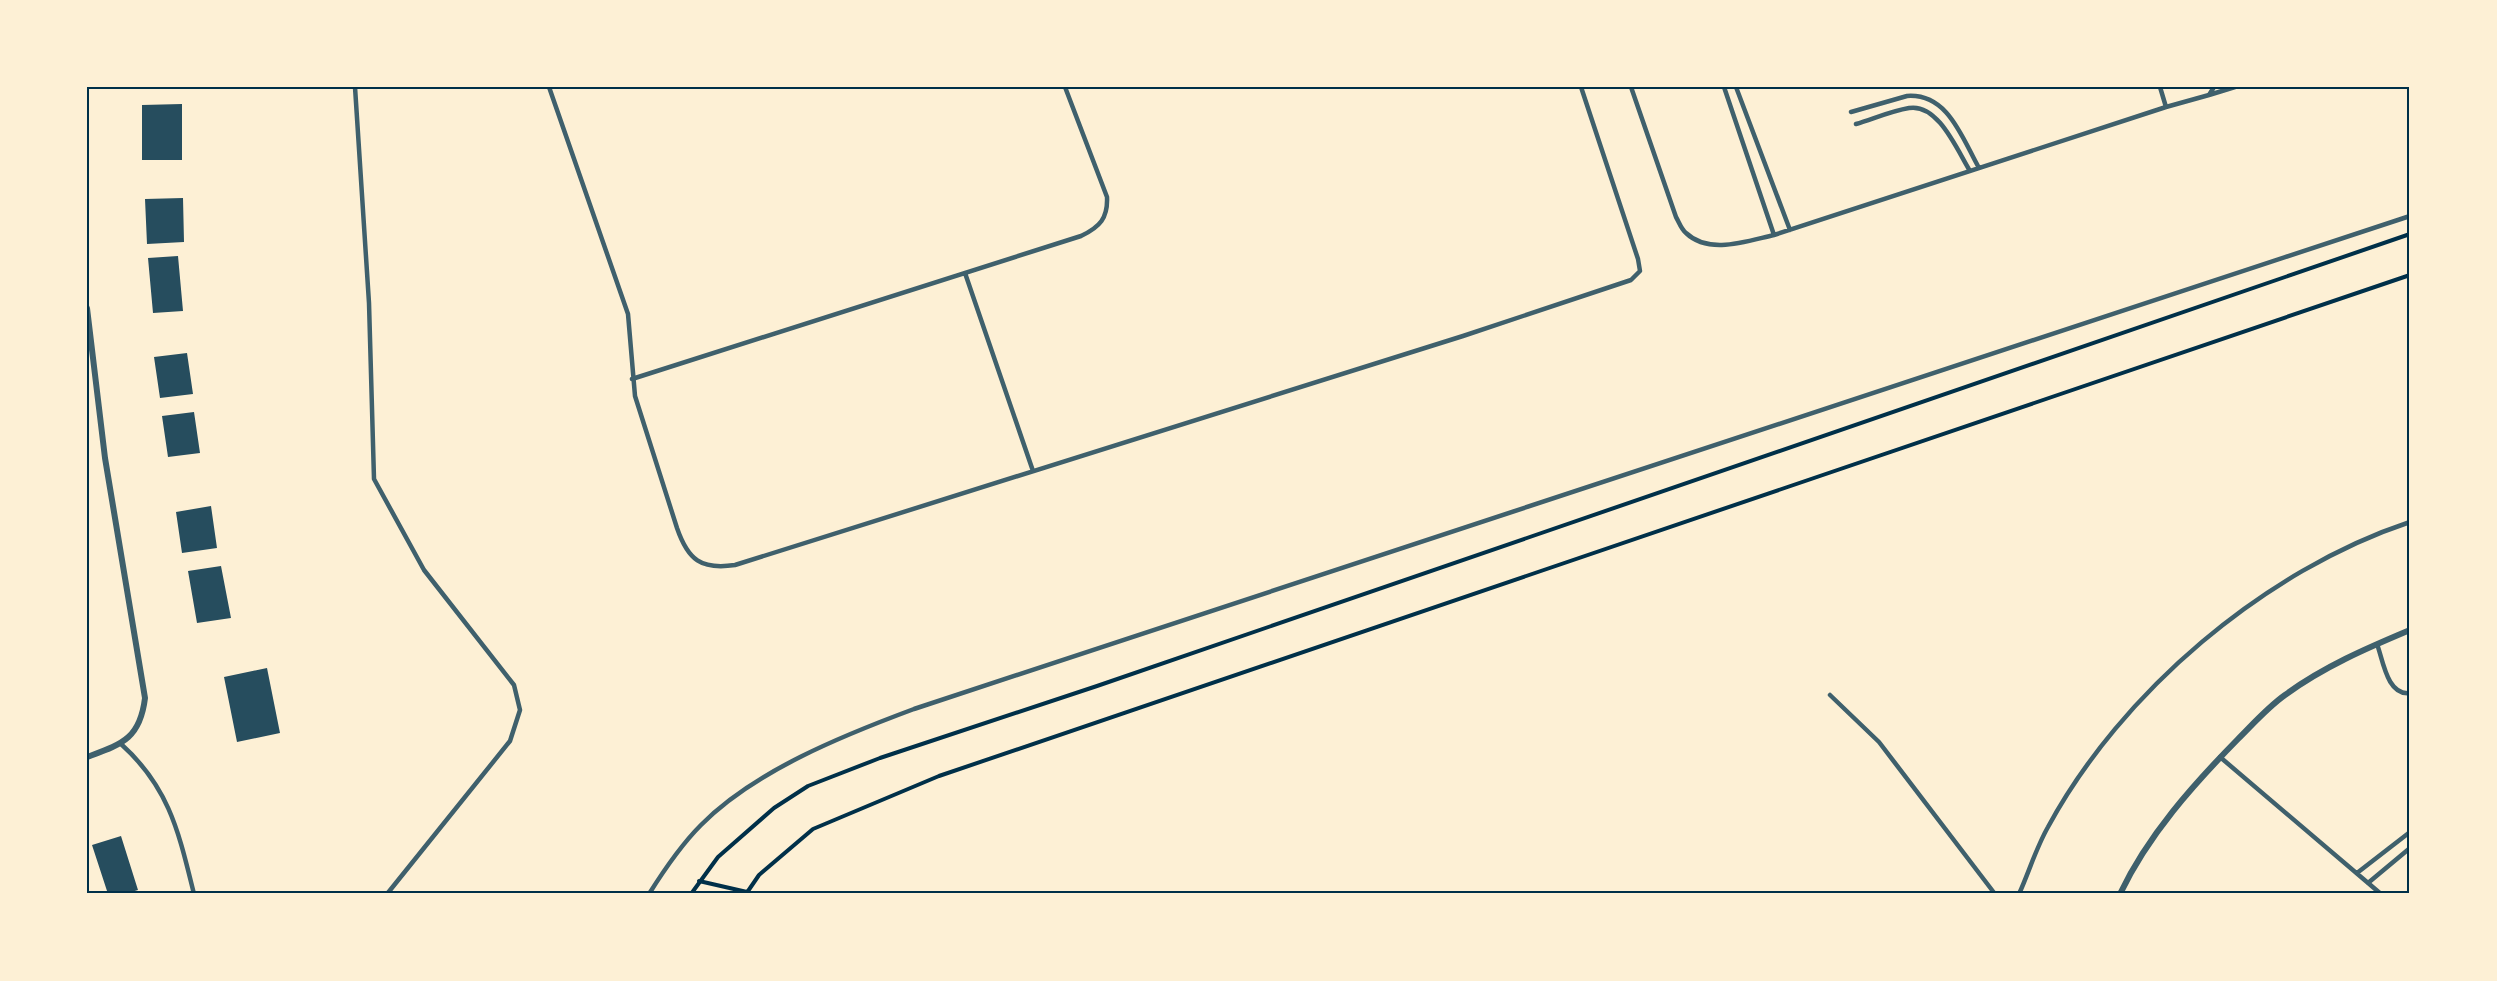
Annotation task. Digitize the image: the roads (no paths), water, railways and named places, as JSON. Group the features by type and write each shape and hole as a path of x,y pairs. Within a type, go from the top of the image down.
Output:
{"street":[{"path":"87,308 105,458 145,698 143,717 136,729 121,744 87,758"},
{"path":"2120,894 2152,839 2220,757 2283,695 2326,670 2410,630"}],"lane":[{"path":"355,87 369,303 374,478 424,570 514,685 520,710 510,741 387,894"},
{"path":"549,87 628,314 632,379 639,412 683,544 690,555 701,564 718,567 735,565 1464,336 1632,280 1640,272 1638,259 1581,87"},
{"path":"632,379 1081,236 1095,229 1105,219 1107,209 1104,186 1065,87"},
{"path":"1631,87 1676,217 1685,233 1699,242 1714,245 1736,244 1774,235 2166,107 2235,87"},
{"path":"1724,87 1774,235"},
{"path":"1736,87 1790,230"},
{"path":"2160,87 2166,107"},
{"path":"2209,95 2214,87"},
{"path":"1851,112 1907,96 1935,101 1949,115 1979,168"},
{"path":"1856,124 1911,108 1928,110 1940,122 1970,171"},
{"path":"649,894 670,861 702,824 732,800 766,776 858,730 914,709 2410,216"},
{"path":"965,273 1033,471"},
{"path":"2019,894 2048,827 2096,753 2148,694 2214,630 2298,572 2370,535 2410,522"},
{"path":"2377,644 2392,685 2397,691 2410,693"},
{"path":"1830,695 1879,742 1995,894"},
{"path":"121,744 146,770 169,807 178,831 194,894"},
{"path":"2220,757 2380,894"},
{"path":"2357,873 2410,832"},
{"path":"2368,883 2410,848"}]}
